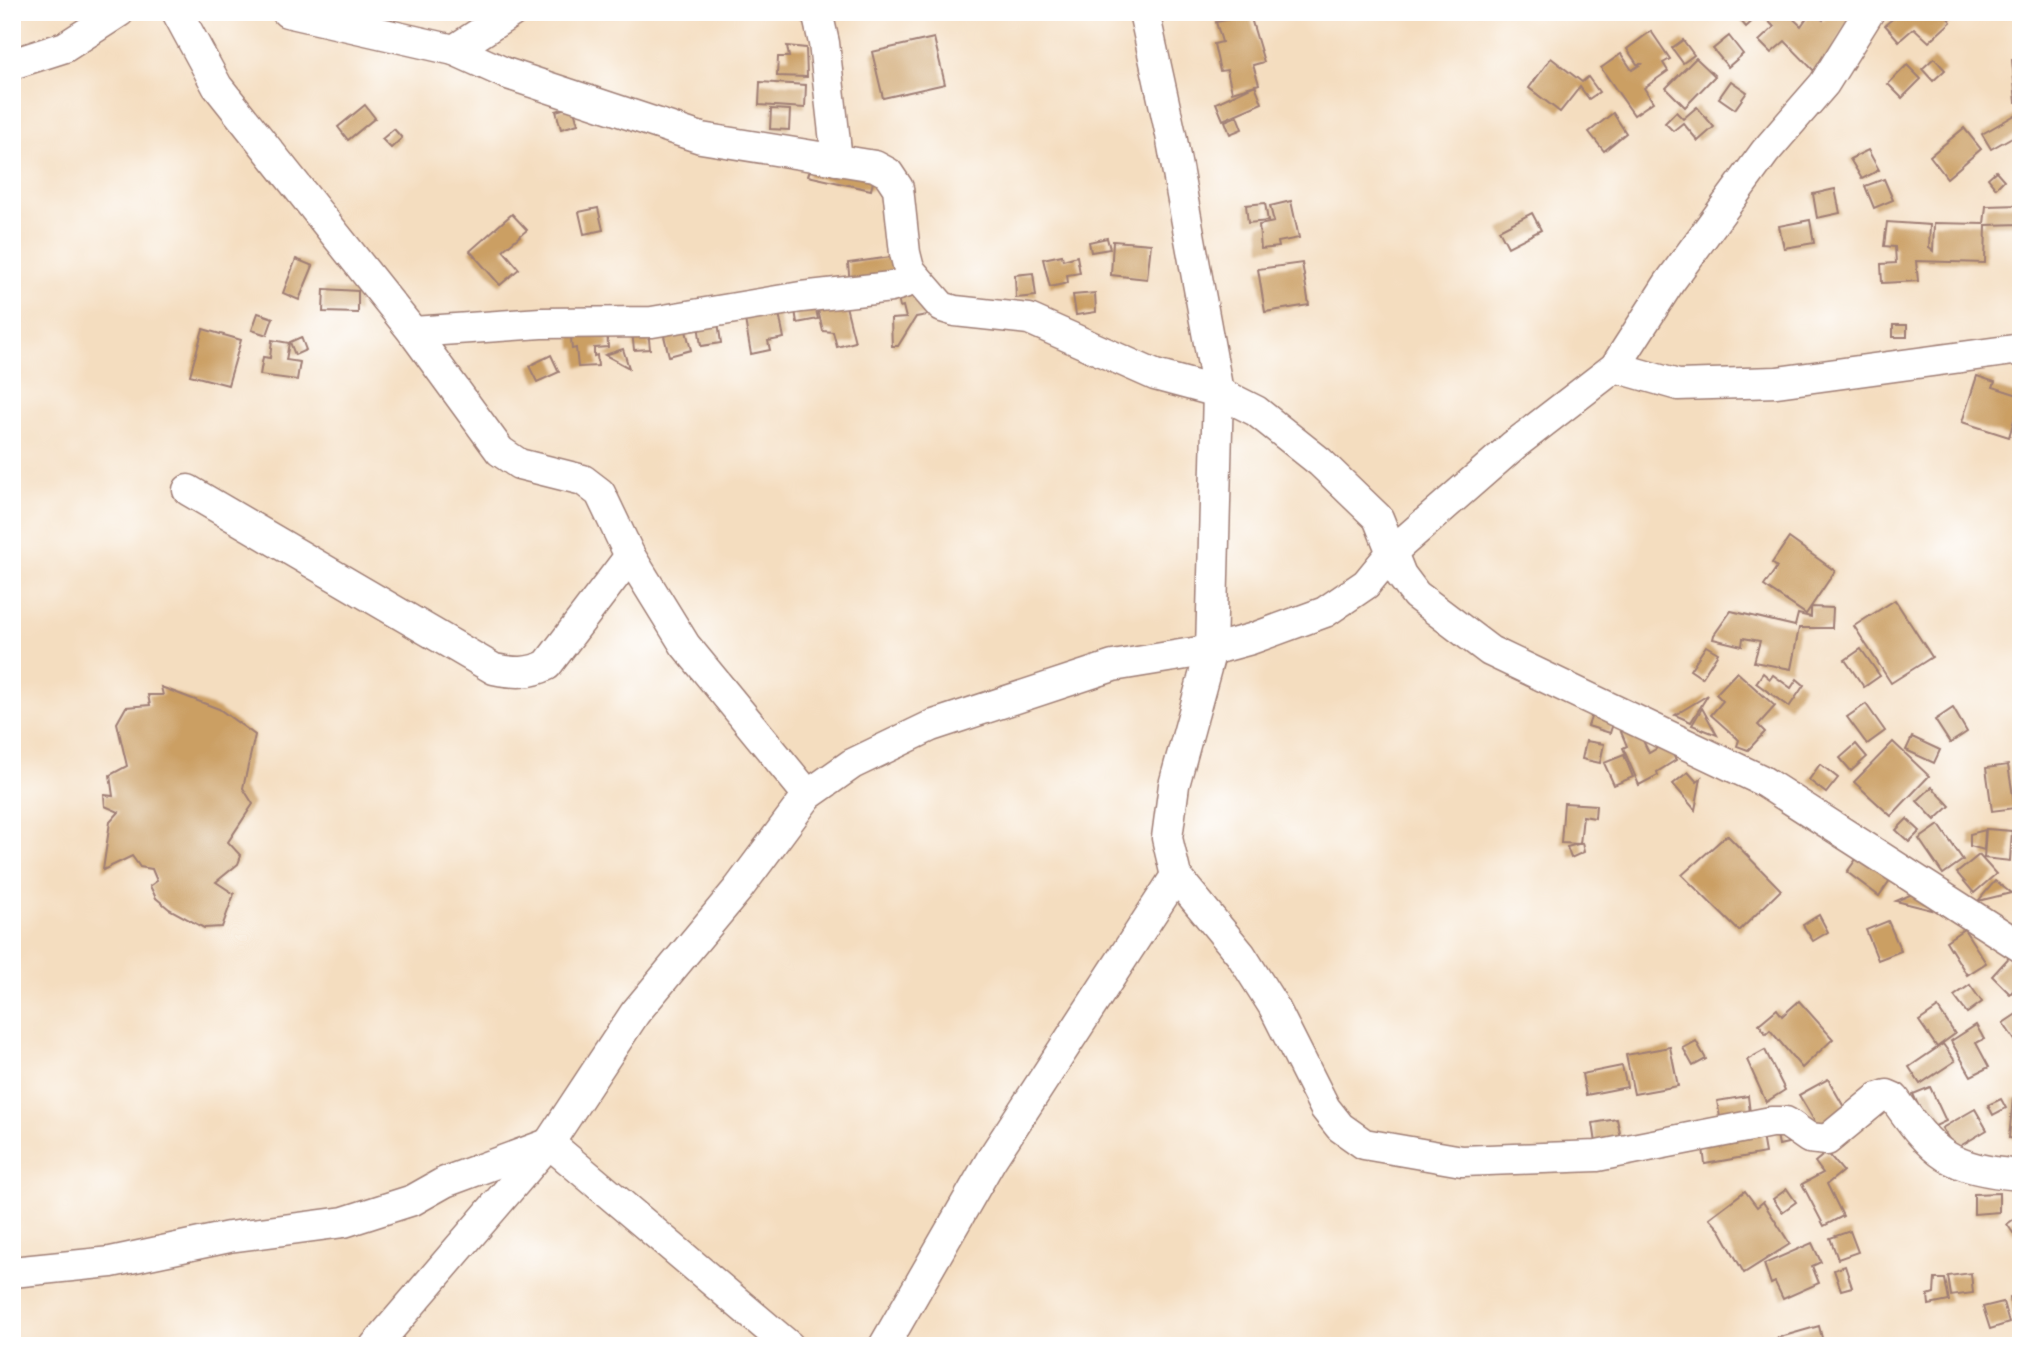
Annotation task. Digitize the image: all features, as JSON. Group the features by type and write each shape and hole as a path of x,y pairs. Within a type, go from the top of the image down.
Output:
{"street":[{"path":"12,64 65,47 119,12"},
{"path":"177,12 217,86 413,332 500,451 519,464 583,480 600,494 630,556 685,645 808,795"},
{"path":"287,12 454,50 505,73 701,138 875,166 888,173 898,188 909,270 942,307 1028,319 1155,375 1217,392 1256,411 1320,463 1378,519 1401,575 1416,595 1490,651 1761,780 2021,947"},
{"path":"454,50 512,12"},
{"path":"817,12 824,43 837,160"},
{"path":"1144,12 1171,135 1217,392 1211,650 1174,785 1167,838 1176,876 1241,955 1274,1007 1325,1108 1340,1127 1364,1144 1462,1161 1597,1156 1771,1122 1786,1122 1809,1138 1827,1140 1878,1098 1887,1095 1894,1098 1938,1153 1968,1168 2021,1175"},
{"path":"375,1346 549,1143 635,1013 738,889 808,795 852,764 932,726 1113,666 1211,650 1251,639 1325,612 1366,584 1393,551 1514,446 1615,367 1669,283 1765,152 1824,84 1869,12"},
{"path":"413,332 541,323 652,322 802,296 891,287 917,279"},
{"path":"1615,367 1678,385 1777,382 2021,349"},
{"path":"188,490 494,670 517,674 536,671 547,665 630,556"},
{"path":"884,1346 991,1160 1176,876"},
{"path":"12,1272 111,1262 229,1237 344,1222 413,1200 444,1182 549,1143"},
{"path":"549,1143 789,1346"}],"building":[{"path":"1739,12 1756,12 1759,15 1746,27 1736,15"},
{"path":"1766,12 1786,12 1801,26 1811,12 1823,20 1828,12 1853,12 1820,77 1785,41 1771,53 1759,41 1774,27 1763,15"},
{"path":"1901,12 1943,12 1951,22 1929,42 1914,28 1899,41 1885,25"},
{"path":"1250,15 1264,62 1253,65 1259,84 1232,92 1227,70 1220,71 1214,44 1222,42 1216,22"},
{"path":"1651,31 1670,59 1663,63 1668,71 1644,88 1653,102 1634,115 1601,68 1621,54 1632,70 1641,64 1637,64 1627,49"},
{"path":"1729,36 1743,54 1728,67 1713,49"},
{"path":"934,38 945,84 883,98 872,52"},
{"path":"1683,40 1694,55 1683,63 1672,48"},
{"path":"787,46 806,48 807,77 777,76 778,57 789,57"},
{"path":"1551,58 1582,82 1588,77 1599,92 1589,99 1580,87 1560,112 1529,88"},
{"path":"1696,58 1715,76 1685,107 1666,88"},
{"path":"1934,58 1945,70 1933,81 1922,69"},
{"path":"2021,59 2021,102 2016,102 2012,60"},
{"path":"1907,65 1921,79 1902,98 1888,84"},
{"path":"1731,81 1747,92 1735,109 1719,98"},
{"path":"760,82 806,85 805,108 759,105"},
{"path":"1255,85 1262,103 1223,120 1216,103"},
{"path":"365,105 375,118 348,140 338,127"},
{"path":"573,106 578,124 561,129 556,111"},
{"path":"1697,107 1714,127 1698,141 1683,123 1673,131 1665,123 1676,112 1683,119"},
{"path":"771,109 790,110 789,130 770,129"},
{"path":"1613,113 1626,133 1604,151 1589,132"},
{"path":"2015,115 2021,124 2021,132 1991,149 1982,134"},
{"path":"1237,116 1242,129 1230,134 1225,121"},
{"path":"1964,128 1981,149 1947,178 1930,156"},
{"path":"394,129 402,138 391,148 382,139"},
{"path":"1868,150 1879,170 1862,179 1850,159"},
{"path":"813,160 875,174 871,190 808,176"},
{"path":"1996,171 2004,180 1996,188 1988,178"},
{"path":"1884,179 1893,200 1874,208 1865,186"},
{"path":"1835,189 1840,213 1817,218 1813,194"},
{"path":"1291,201 1299,238 1278,242 1279,247 1261,249 1259,225 1274,222 1270,206"},
{"path":"1265,203 1268,221 1248,223 1246,205"},
{"path":"2021,205 2021,224 1986,225 1985,263 1916,261 1918,281 1882,283 1881,264 1896,263 1895,247 1884,246 1887,222 1930,225 1929,248 1933,251 1934,223 1984,224 1986,206"},
{"path":"598,208 603,230 584,234 579,212"},
{"path":"1532,213 1541,230 1508,247 1499,230"},
{"path":"512,214 527,230 503,250 519,269 500,285 470,251"},
{"path":"1810,220 1814,243 1784,248 1779,226"},
{"path":"1107,238 1110,249 1091,252 1089,242"},
{"path":"1113,241 1151,244 1147,279 1111,275"},
{"path":"1062,255 1063,260 1077,256 1080,273 1067,275 1068,283 1050,287 1043,259"},
{"path":"899,256 902,277 850,284 848,263"},
{"path":"296,259 313,266 299,300 283,293"},
{"path":"1302,263 1309,305 1265,312 1258,269"},
{"path":"1033,273 1036,296 1016,298 1015,275"},
{"path":"916,285 933,314 916,317 898,346 892,346 891,319 906,318 896,289"},
{"path":"324,289 358,291 358,313 323,312"},
{"path":"1095,293 1096,312 1076,315 1073,295"},
{"path":"843,294 855,342 837,347 833,332 823,331 816,302"},
{"path":"814,300 818,319 797,323 794,303"},
{"path":"258,313 273,318 267,335 252,330"},
{"path":"779,313 784,338 768,341 770,350 751,354 744,314"},
{"path":"718,322 721,343 701,346 698,324"},
{"path":"1893,325 1907,325 1907,337 1893,337"},
{"path":"607,326 608,347 594,348 598,366 578,367 576,348 572,349 570,328"},
{"path":"685,327 691,350 669,356 663,332"},
{"path":"203,329 241,340 228,385 190,375"},
{"path":"632,330 648,330 650,349 634,350"},
{"path":"301,337 306,350 295,355 290,342"},
{"path":"272,340 289,343 286,360 300,362 297,380 260,375 263,357 270,358"},
{"path":"623,349 629,368 605,355"},
{"path":"551,355 559,372 537,382 529,366"},
{"path":"1977,376 1995,382 1993,387 2021,396 2009,437 1962,422"},
{"path":"1789,538 1835,571 1806,614 1764,586 1777,567 1772,563"},
{"path":"1895,600 1932,657 1891,683 1854,626"},
{"path":"1811,607 1833,608 1832,628 1799,628 1791,669 1754,662 1760,641 1743,638 1742,646 1713,639 1731,611 1795,626 1798,614 1811,617"},
{"path":"1706,646 1718,653 1702,678 1690,670"},
{"path":"1861,649 1880,676 1864,687 1845,660"},
{"path":"1737,672 1775,706 1758,725 1765,732 1748,750 1737,746 1739,740 1711,715 1723,701 1716,694"},
{"path":"1763,673 1770,679 1773,675 1791,688 1797,679 1804,685 1789,707 1756,683"},
{"path":"161,687 219,709 255,735 243,788 253,804 228,842 241,856 238,864 216,882 234,894 222,927 204,928 169,909 156,898 150,886 157,881 152,869 140,867 132,856 103,870 110,822 119,812 105,806 104,795 113,796 110,775 127,766 117,723 126,707 150,705 148,695 163,695"},
{"path":"1708,695 1691,722 1675,715"},
{"path":"1866,704 1885,731 1867,744 1847,717"},
{"path":"1595,706 1616,714 1610,733 1588,726"},
{"path":"1702,708 1717,735 1692,725"},
{"path":"1953,708 1967,732 1950,743 1935,720"},
{"path":"1635,724 1649,753 1666,743 1676,760 1657,772 1658,775 1639,785 1623,748 1627,746 1621,732"},
{"path":"1912,737 1940,750 1934,763 1906,750"},
{"path":"1586,741 1604,744 1600,763 1582,759"},
{"path":"1893,742 1929,776 1891,816 1854,782"},
{"path":"1856,744 1867,757 1851,771 1840,758"},
{"path":"1624,755 1633,777 1614,785 1604,763"},
{"path":"1820,764 1838,778 1826,793 1809,780"},
{"path":"2008,765 2015,808 1992,811 1986,768"},
{"path":"1688,772 1697,782 1701,778 1695,810 1673,784"},
{"path":"1932,787 1950,806 1935,820 1917,801"},
{"path":"1564,803 1596,805 1595,818 1583,816 1580,844 1561,843"},
{"path":"1907,819 1920,831 1909,842 1896,830"},
{"path":"1939,825 1963,860 1943,874 1919,839"},
{"path":"1986,829 2012,831 2010,861 1984,858"},
{"path":"1985,830 1984,850 1970,846 1970,834"},
{"path":"1727,835 1781,890 1739,931 1682,875"},
{"path":"1582,843 1584,852 1571,858 1567,847"},
{"path":"1859,855 1892,877 1879,896 1847,872"},
{"path":"1979,855 1996,874 1974,893 1957,873"},
{"path":"1995,881 2011,893 1978,901"},
{"path":"1924,889 1932,910 1896,901"},
{"path":"1819,915 1828,932 1813,941 1803,925"},
{"path":"1888,921 1901,951 1878,960 1866,930"},
{"path":"1964,929 1986,963 1967,975 1946,941"},
{"path":"2015,951 2021,956 2021,982 2010,994 1992,976"},
{"path":"1970,985 1982,1002 1967,1013 1954,996"},
{"path":"1799,1001 1833,1039 1802,1068 1770,1030 1766,1034 1759,1024 1777,1009 1782,1016"},
{"path":"1938,1008 1955,1034 1937,1047 1919,1021"},
{"path":"2021,1011 2021,1049 2003,1023"},
{"path":"1976,1025 1984,1039 1976,1043 1989,1067 1971,1076 1951,1041"},
{"path":"1696,1041 1706,1059 1693,1066 1683,1048"},
{"path":"1943,1044 1955,1061 1920,1084 1909,1067"},
{"path":"1670,1047 1678,1086 1634,1094 1626,1055"},
{"path":"1765,1050 1785,1090 1766,1102 1747,1060"},
{"path":"1622,1066 1627,1087 1586,1095 1582,1074"},
{"path":"1828,1079 1849,1116 1821,1132 1799,1095"},
{"path":"1930,1087 1946,1121 1929,1129 1913,1094"},
{"path":"1748,1096 1750,1113 1720,1117 1717,1101"},
{"path":"2013,1098 2021,1099 2021,1139 2009,1138"},
{"path":"2001,1099 2006,1108 1993,1115 1988,1105"},
{"path":"1975,1109 1987,1130 1955,1149 1942,1128"},
{"path":"1617,1119 1621,1138 1596,1143 1593,1123"},
{"path":"1784,1129 1788,1143 1779,1145 1776,1130"},
{"path":"1761,1130 1765,1153 1705,1164 1702,1140"},
{"path":"1827,1152 1843,1171 1827,1184 1843,1216 1824,1226 1802,1184 1823,1173 1815,1162"},
{"path":"1787,1189 1796,1202 1782,1212 1773,1199"},
{"path":"1745,1191 1757,1207 1763,1202 1790,1244 1744,1273 1720,1230 1709,1218"},
{"path":"1999,1193 1999,1212 1974,1214 1974,1194"},
{"path":"2017,1217 2021,1228 2013,1233 2007,1224"},
{"path":"1850,1231 1858,1252 1838,1259 1830,1238"},
{"path":"1812,1243 1821,1262 1812,1266 1819,1283 1783,1299 1775,1282 1771,1284 1764,1264"},
{"path":"1845,1266 1852,1287 1841,1290 1834,1270"},
{"path":"1971,1273 1973,1293 1951,1296 1948,1276"},
{"path":"1935,1279 1945,1279 1949,1301 1929,1305 1928,1295 1934,1293"},
{"path":"2021,1296 2021,1313 2013,1314 2010,1298"},
{"path":"2003,1302 2009,1323 1990,1329 1983,1307"},
{"path":"1819,1326 1824,1346 1779,1346 1777,1338"},
{"path":"1949,1338 1952,1346 1930,1346"}]}
